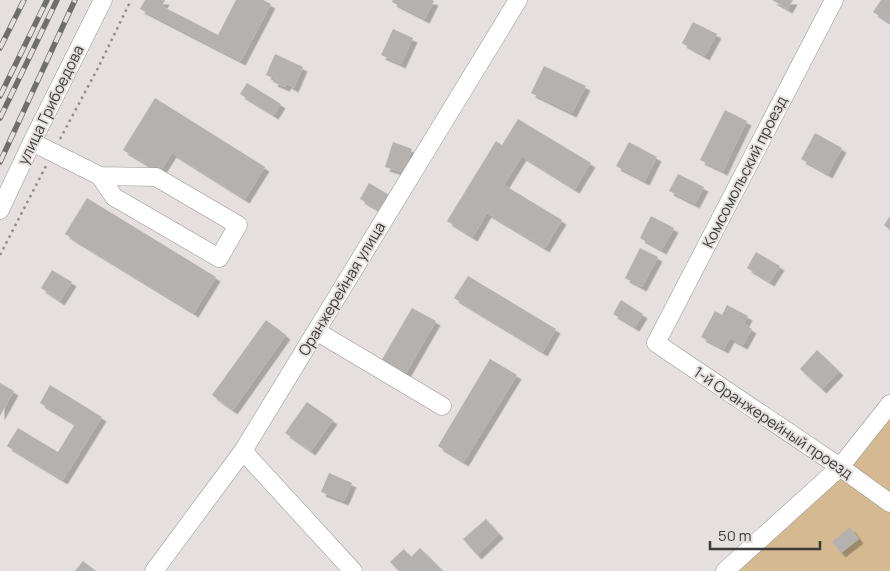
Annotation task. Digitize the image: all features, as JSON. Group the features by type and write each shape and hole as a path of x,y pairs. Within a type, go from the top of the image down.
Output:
{"street":[{"name":"улица Грибоедова","path":"0,210 102,0"},
{"name":"Оранжерейная улица","path":"154,571 243,451 518,0"},
{"name":"Комсомольский проезд","path":"656,343 834,0"},
{"path":"32,142 100,176 156,178 238,225 219,258 114,196 100,176"},
{"path":"316,331 442,406"},
{"name":"1-й Оранжерейный проезд","path":"656,343 890,503"},
{"path":"725,571 840,467 890,404"},
{"path":"243,451 353,571"}],"path":[{"path":"0,255 99,66 130,0"}],"shaded area":[{"path":"890,412 890,571 736,571"}],"building":[{"path":"145,0 165,0 162,6 218,35 236,0 263,0 271,4 241,61 140,9"},
{"path":"393,0 434,1 425,19 392,2"},
{"path":"772,0 793,0 788,9"},
{"path":"881,0 890,0 890,23 873,12"},
{"path":"693,22 717,34 705,56 682,43"},
{"path":"393,29 413,38 401,64 381,55"},
{"path":"275,54 303,67 294,88 287,84 285,87 273,82 275,79 266,75"},
{"path":"544,66 586,86 572,113 531,93"},
{"path":"247,83 281,104 274,115 240,94"},
{"path":"155,98 265,167 245,199 172,153 160,172 123,150"},
{"path":"725,110 747,121 723,171 700,160"},
{"path":"518,119 591,163 575,189 522,156 504,185 562,220 545,248 487,213 473,237 447,221 496,141 502,145"},
{"path":"815,133 842,148 828,174 801,159"},
{"path":"393,142 412,149 404,173 385,167"},
{"path":"629,142 657,157 645,181 616,166"},
{"path":"678,174 704,187 695,204 669,191"},
{"path":"369,183 391,196 382,212 360,199"},
{"path":"87,198 216,277 194,313 65,234"},
{"path":"651,216 674,228 662,250 640,238"},
{"path":"890,216 890,230 884,225"},
{"path":"640,248 658,257 642,287 625,278"},
{"path":"756,252 780,266 770,282 747,268"},
{"path":"52,270 72,282 60,301 41,288"},
{"path":"468,276 556,329 543,352 454,298"},
{"path":"621,300 643,314 635,327 613,314"},
{"path":"727,305 748,316 744,324 752,329 743,345 730,338 724,349 701,337 715,311 722,315"},
{"path":"412,308 436,321 405,375 381,361"},
{"path":"266,320 286,335 233,410 212,395"},
{"path":"817,350 839,371 822,389 800,369"},
{"path":"490,359 517,375 464,462 438,446"},
{"path":"0,383 14,391 0,416"},
{"path":"50,385 102,417 63,480 7,446 18,428 58,452 75,424 40,403"},
{"path":"307,402 333,420 311,451 285,433"},
{"path":"329,473 352,483 344,501 321,492"},
{"path":"486,519 499,534 477,555 463,539"},
{"path":"850,527 859,539 841,553 832,542"},
{"path":"420,548 443,571 399,571 390,562 404,549 411,557"},
{"path":"83,561 96,571 75,571"}],"railway":[{"path":"0,48 24,0"},
{"path":"0,96 47,0"},
{"path":"0,118 57,0"},
{"path":"0,162 75,0"}]}
